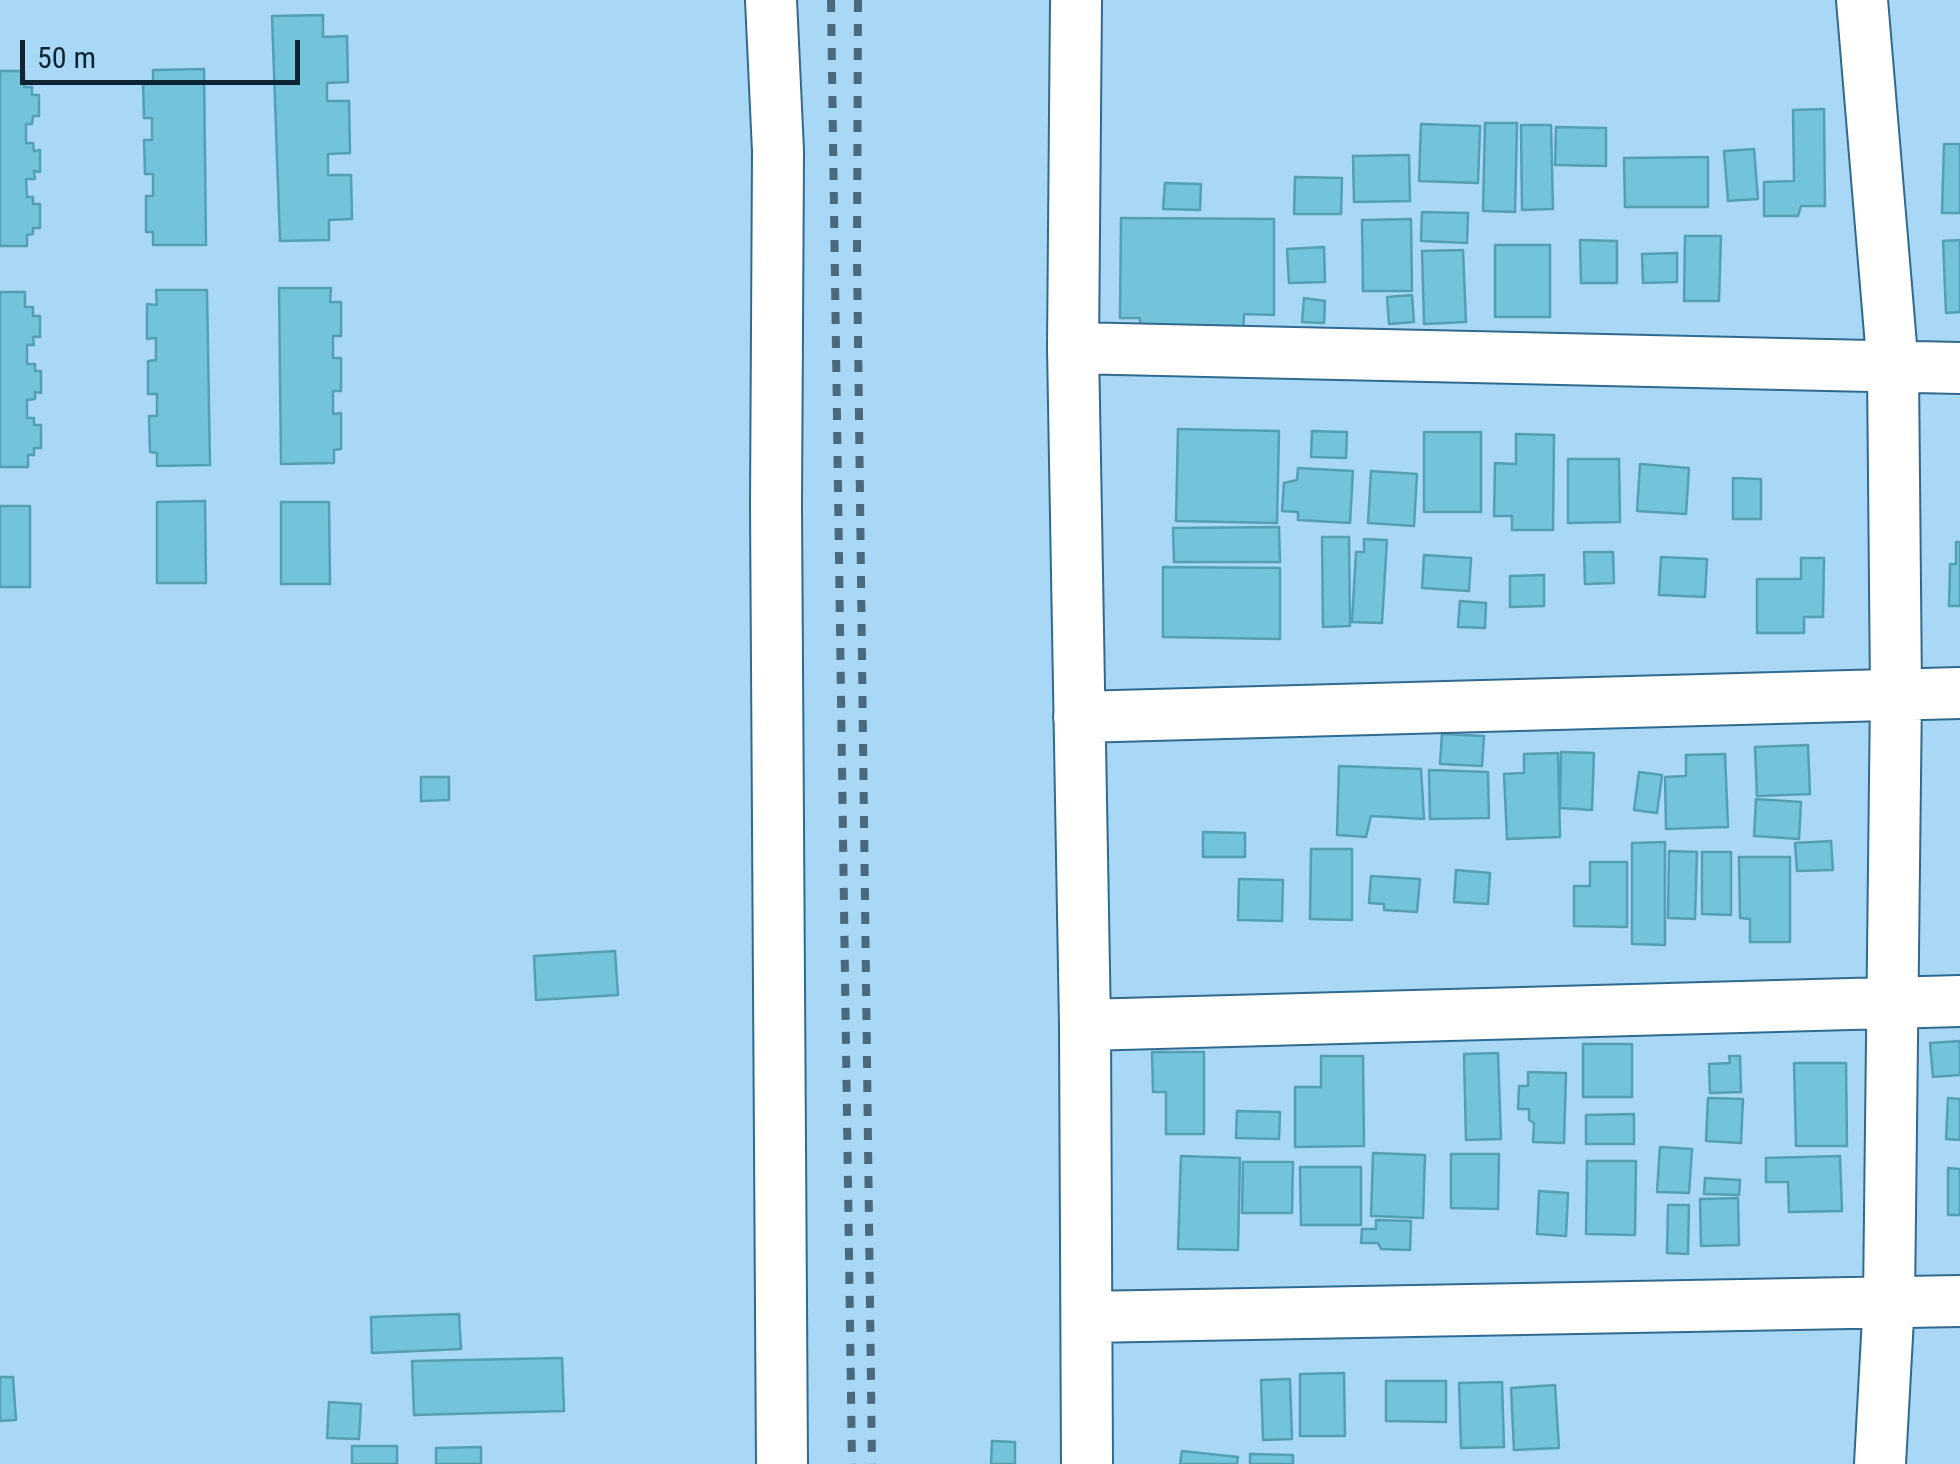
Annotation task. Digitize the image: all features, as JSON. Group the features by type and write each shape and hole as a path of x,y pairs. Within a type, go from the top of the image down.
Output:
{"street":[{"path":"771,0 778,151 776,524 782,1464"},
{"path":"1076,0 1073,348 1088,1464"},
{"path":"1862,0 1893,368 1896,693 1889,1300 1880,1464"},
{"path":"1073,348 1960,368"},
{"path":"1080,717 1960,694"},
{"path":"1085,1025 1960,1001"},
{"path":"1087,1317 1960,1301"}],"building":[{"path":"323,15 323,37 347,36 348,82 327,83 327,101 349,101 350,153 328,154 328,175 351,175 352,219 329,220 329,240 280,241 272,16"},
{"path":"204,69 206,245 153,245 153,232 146,232 146,196 153,196 153,174 145,174 144,140 152,140 152,118 144,118 143,84 153,84 153,70"},
{"path":"0,71 24,71 24,87 32,87 32,95 39,95 39,116 33,116 32,124 26,124 26,143 33,143 34,151 40,150 40,172 34,171 35,179 26,179 27,197 33,197 33,204 40,204 40,228 33,228 33,234 27,235 27,246 0,246"},
{"path":"1824,109 1825,206 1801,206 1798,216 1764,216 1764,182 1794,181 1793,110"},
{"path":"1485,123 1517,123 1515,212 1483,211"},
{"path":"1421,124 1480,126 1478,183 1419,181"},
{"path":"1521,125 1551,125 1553,209 1522,210"},
{"path":"1556,127 1606,128 1606,166 1555,165"},
{"path":"1944,144 1960,144 1960,213 1942,213"},
{"path":"1754,149 1758,199 1728,201 1724,151"},
{"path":"1409,155 1410,201 1354,202 1353,156"},
{"path":"1708,157 1708,207 1625,207 1624,158"},
{"path":"1295,177 1342,178 1341,214 1294,214"},
{"path":"1165,183 1201,184 1200,210 1163,209"},
{"path":"1422,212 1468,213 1467,243 1421,241"},
{"path":"1121,218 1274,219 1274,315 1244,314 1243,336 1140,335 1140,318 1120,318"},
{"path":"1411,219 1412,291 1363,291 1362,220"},
{"path":"1685,236 1721,236 1719,301 1684,301"},
{"path":"1580,240 1617,241 1617,283 1581,283"},
{"path":"1960,240 1960,312 1946,313 1943,241"},
{"path":"1495,245 1550,245 1550,317 1495,317"},
{"path":"1324,247 1325,282 1289,283 1287,249"},
{"path":"1463,250 1466,322 1424,324 1422,251"},
{"path":"1677,253 1677,282 1643,283 1642,254"},
{"path":"279,288 331,288 330,302 341,302 341,336 333,336 333,358 341,358 341,391 333,391 333,414 341,413 341,449 334,450 334,463 281,464"},
{"path":"156,290 207,290 210,465 157,466 157,453 150,452 149,416 157,416 157,394 148,394 148,361 156,360 156,338 147,339 147,304 157,305"},
{"path":"0,292 25,292 25,307 33,307 33,316 40,316 40,337 33,337 34,345 27,345 27,364 35,364 35,371 41,371 41,393 35,392 35,399 27,400 27,418 34,418 34,425 41,425 41,448 34,448 34,455 28,455 28,467 0,467"},
{"path":"1412,295 1414,322 1389,324 1387,297"},
{"path":"1304,298 1325,301 1324,323 1302,322"},
{"path":"1178,429 1279,431 1277,523 1176,521"},
{"path":"1312,431 1347,432 1346,458 1311,457"},
{"path":"1424,432 1481,432 1481,512 1424,512"},
{"path":"1516,434 1554,435 1553,530 1512,530 1512,516 1494,516 1495,463 1516,464"},
{"path":"1568,459 1619,459 1620,522 1568,523"},
{"path":"1640,464 1689,468 1686,514 1637,511"},
{"path":"1298,468 1353,471 1350,523 1298,520 1298,512 1282,511 1284,483 1297,480"},
{"path":"1371,471 1417,474 1414,526 1368,523"},
{"path":"1733,478 1761,479 1761,519 1733,519"},
{"path":"205,501 206,583 157,583 157,502"},
{"path":"281,502 329,502 330,584 281,584"},
{"path":"0,506 30,506 30,587 0,587"},
{"path":"1279,527 1280,562 1174,562 1173,528"},
{"path":"1322,537 1349,537 1350,626 1323,627"},
{"path":"1364,539 1387,540 1382,623 1352,622 1356,552 1364,552"},
{"path":"1956,542 1960,542 1960,606 1949,606 1950,564 1956,564"},
{"path":"1584,552 1613,552 1614,583 1585,584"},
{"path":"1424,555 1471,558 1469,591 1422,588"},
{"path":"1661,557 1707,559 1705,597 1659,595"},
{"path":"1801,558 1824,558 1823,617 1804,617 1804,633 1757,633 1757,579 1801,579"},
{"path":"1163,567 1280,568 1280,639 1163,637"},
{"path":"1544,575 1544,606 1510,607 1510,576"},
{"path":"1460,601 1486,603 1485,628 1458,627"},
{"path":"1442,734 1484,736 1482,766 1440,764"},
{"path":"1808,745 1810,794 1757,796 1755,747"},
{"path":"1561,752 1594,753 1592,810 1560,808"},
{"path":"1558,753 1560,837 1507,839 1504,774 1524,773 1524,754"},
{"path":"1725,754 1728,827 1666,829 1665,777 1686,776 1686,755"},
{"path":"1339,766 1421,769 1424,819 1371,816 1366,837 1337,835"},
{"path":"1429,770 1488,772 1489,818 1430,819"},
{"path":"1639,772 1662,775 1657,813 1634,810"},
{"path":"421,777 449,777 449,800 421,801"},
{"path":"1756,799 1801,802 1799,839 1754,836"},
{"path":"1203,832 1245,833 1245,857 1203,857"},
{"path":"1831,841 1833,870 1797,871 1795,843"},
{"path":"1665,842 1665,945 1632,944 1632,843"},
{"path":"1311,849 1352,849 1352,920 1310,919"},
{"path":"1669,851 1697,852 1695,919 1668,918"},
{"path":"1702,852 1731,852 1731,915 1702,914"},
{"path":"1739,857 1790,857 1790,942 1750,942 1750,919 1740,918"},
{"path":"1590,862 1627,862 1627,927 1574,926 1574,886 1590,886"},
{"path":"1456,870 1490,873 1488,904 1454,902"},
{"path":"1371,876 1420,879 1417,912 1384,910 1384,904 1369,903"},
{"path":"1239,879 1283,880 1282,921 1238,920"},
{"path":"615,951 618,995 536,1000 534,956"},
{"path":"1960,1041 1960,1075 1933,1077 1930,1043"},
{"path":"1583,1044 1632,1044 1632,1097 1583,1097"},
{"path":"1152,1052 1204,1052 1204,1134 1166,1134 1166,1092 1153,1092"},
{"path":"1498,1053 1501,1139 1466,1140 1464,1054"},
{"path":"1321,1056 1363,1056 1364,1146 1295,1147 1295,1087 1321,1087"},
{"path":"1729,1056 1740,1056 1741,1092 1710,1093 1709,1064 1730,1063"},
{"path":"1794,1063 1846,1063 1847,1146 1796,1146"},
{"path":"1528,1072 1566,1073 1564,1143 1533,1142 1534,1123 1529,1120 1529,1109 1518,1109 1519,1086 1528,1086"},
{"path":"1708,1098 1743,1099 1741,1143 1706,1141"},
{"path":"1948,1098 1960,1099 1960,1140 1946,1139"},
{"path":"1237,1111 1280,1112 1279,1139 1236,1138"},
{"path":"1634,1114 1634,1144 1586,1144 1586,1115"},
{"path":"1660,1147 1692,1149 1689,1193 1657,1192"},
{"path":"1373,1153 1425,1155 1423,1218 1371,1216"},
{"path":"1451,1154 1499,1154 1498,1209 1451,1208"},
{"path":"1181,1156 1240,1158 1238,1250 1178,1249"},
{"path":"1840,1156 1842,1211 1789,1212 1788,1182 1766,1182 1766,1158"},
{"path":"1587,1161 1636,1161 1635,1235 1586,1234"},
{"path":"1243,1162 1293,1162 1292,1213 1242,1213"},
{"path":"1300,1167 1361,1167 1361,1225 1301,1225"},
{"path":"1948,1168 1960,1169 1960,1215 1948,1215"},
{"path":"1705,1178 1740,1180 1739,1195 1704,1194"},
{"path":"1539,1191 1568,1193 1566,1236 1537,1234"},
{"path":"1738,1198 1739,1245 1701,1246 1700,1199"},
{"path":"1668,1205 1689,1205 1688,1254 1667,1253"},
{"path":"1376,1220 1411,1221 1410,1250 1381,1249 1378,1243 1361,1243 1362,1229 1376,1229"},
{"path":"459,1314 461,1349 372,1353 371,1317"},
{"path":"562,1358 564,1411 414,1415 412,1361"},
{"path":"1344,1373 1345,1436 1300,1436 1300,1374"},
{"path":"0,1377 13,1377 16,1420 0,1421"},
{"path":"1290,1379 1292,1439 1263,1440 1261,1380"},
{"path":"1386,1381 1446,1381 1446,1422 1386,1421"},
{"path":"1502,1382 1504,1447 1461,1448 1459,1383"},
{"path":"1555,1385 1559,1448 1514,1450 1511,1388"},
{"path":"329,1402 361,1404 359,1439 327,1438"},
{"path":"992,1441 1015,1442 1015,1464 991,1464"},
{"path":"352,1446 397,1446 397,1464 352,1464"},
{"path":"481,1447 481,1464 436,1464 436,1448"},
{"path":"1182,1451 1238,1457 1237,1464 1180,1464"},
{"path":"1250,1454 1293,1455 1293,1464 1250,1464"}],"railway":[{"path":"831,0 852,1464"},
{"path":"858,0 857,256 872,1464"}]}
